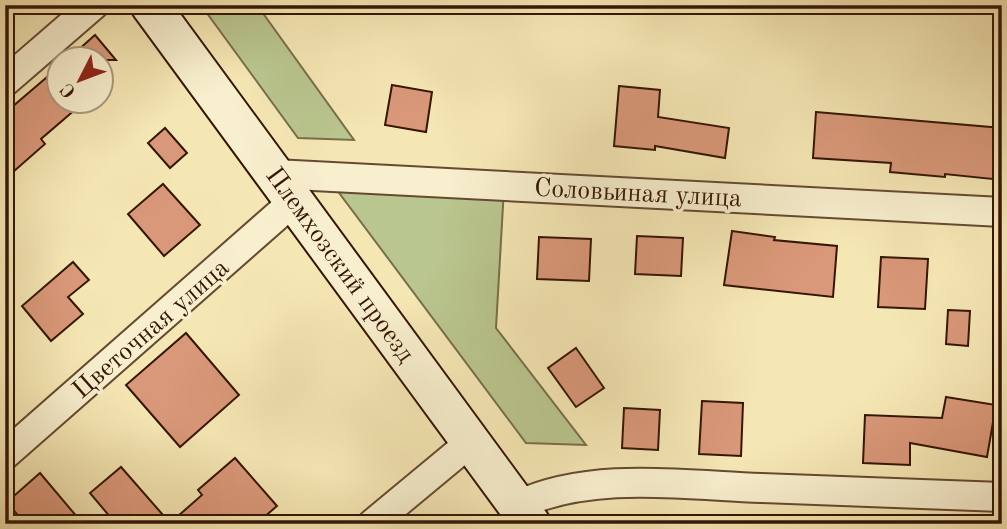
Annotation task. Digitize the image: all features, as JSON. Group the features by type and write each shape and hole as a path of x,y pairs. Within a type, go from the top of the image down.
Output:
{"main road":[{"name":"Племхозский проезд","path":"150,5 525,514"}],"street":[{"path":"5,82 94,5"},
{"name":"Соловьиная улица","path":"285,188 1002,212"},
{"name":"Цветочная улица","path":"5,455 285,188"},
{"path":"372,524 472,441"},
{"path":"525,514 541,495 634,483 1002,497"}],"green space":[{"path":"201,5 257,5 354,140 298,138"},
{"path":"328,178 504,188 496,328 586,445 526,443"}],"building":[{"path":"95,35 104,46 83,46"},
{"path":"46,78 46,116 68,116 41,139 45,144 5,179 5,113"},
{"path":"392,85 432,92 426,132 385,125"},
{"path":"619,86 660,90 658,117 729,128 725,158 655,146 655,150 614,146"},
{"path":"816,112 1002,128 1002,180 890,172 891,163 813,158"},
{"path":"165,128 187,153 170,168 148,143"},
{"path":"163,184 200,225 164,256 128,214"},
{"path":"732,231 775,237 774,240 837,246 833,297 724,285"},
{"path":"637,236 683,238 681,276 635,274"},
{"path":"539,237 591,239 589,281 537,279"},
{"path":"881,257 928,259 925,309 878,307"},
{"path":"73,262 89,280 68,297 83,314 51,341 22,306"},
{"path":"948,310 970,311 968,346 946,344"},
{"path":"186,333 239,395 180,447 126,385"},
{"path":"576,348 604,388 576,407 548,368"},
{"path":"946,397 996,405 987,457 910,443 910,465 863,463 865,415 942,418"},
{"path":"702,401 743,403 741,456 699,454"},
{"path":"624,408 660,410 658,450 622,448"},
{"path":"235,458 277,506 256,524 116,524 90,493 121,467 170,523 202,495 198,490"},
{"path":"40,473 83,524 25,524 7,502"}]}
